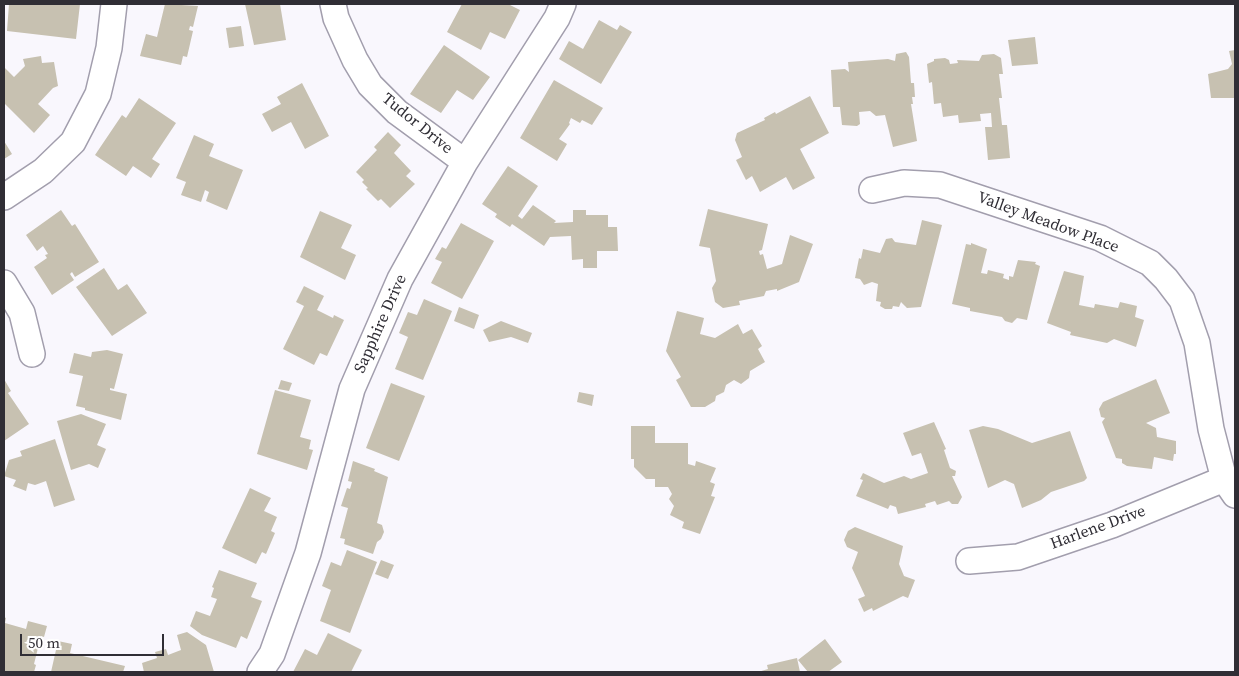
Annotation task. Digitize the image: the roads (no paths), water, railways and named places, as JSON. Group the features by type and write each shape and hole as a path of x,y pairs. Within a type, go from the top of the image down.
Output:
{"street":[{"path":"4,197 43,171 73,142 98,94 109,48 114,4"},
{"name":"Tudor Drive","path":"334,4 336,18 370,85 397,112 465,162"},
{"name":"Sapphire Drive","path":"260,672 272,654 308,553 352,388 400,279 465,162 557,18 563,4"},
{"name":"Valley Meadow Place","path":"872,190 904,183 940,185 1100,238 1150,263 1166,279 1182,300 1196,343 1211,429 1230,487"},
{"path":"4,283 22,313 32,354"},
{"name":"Harlene Drive","path":"969,561 1018,557 1230,487"}]}
